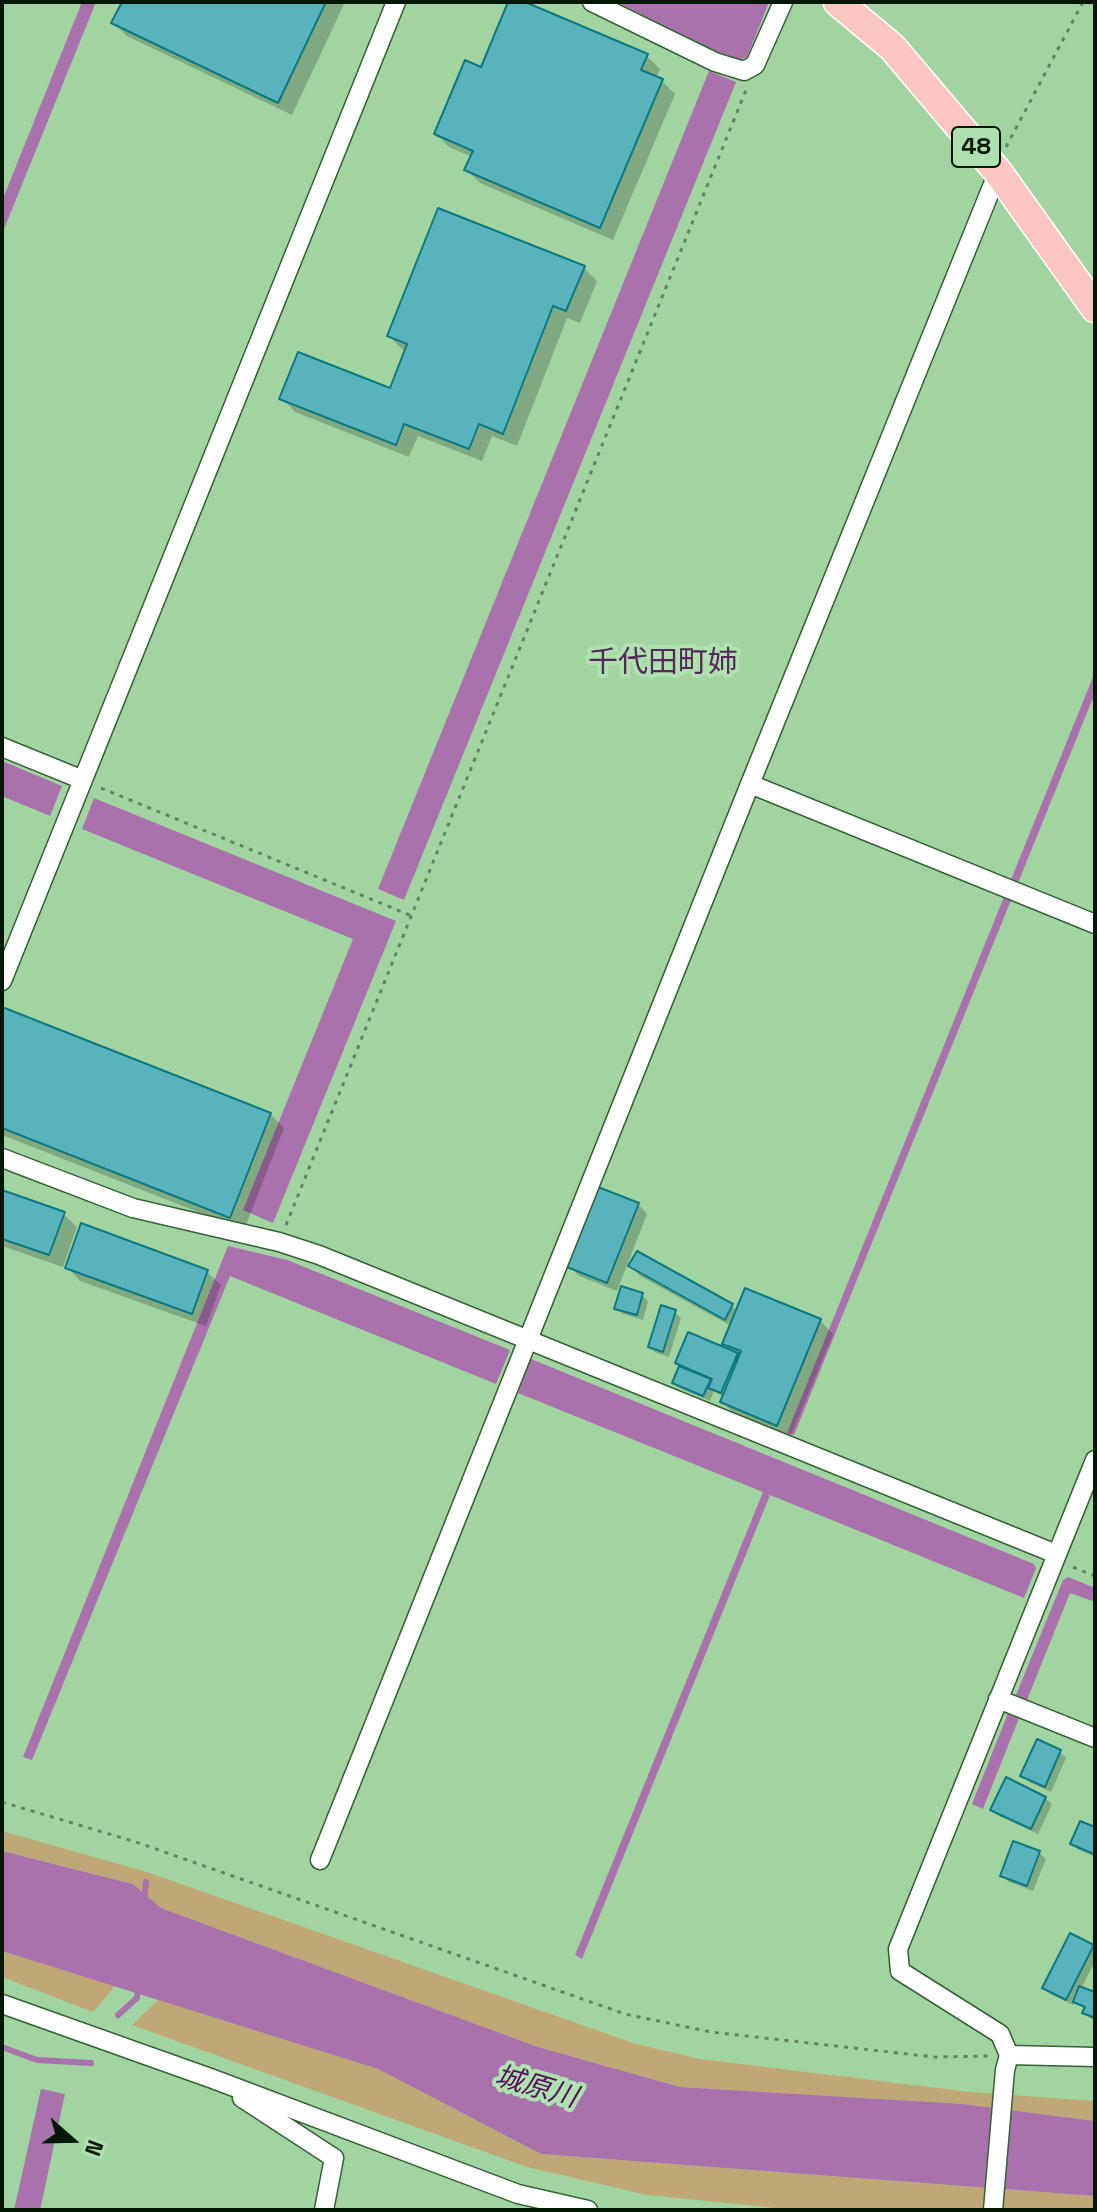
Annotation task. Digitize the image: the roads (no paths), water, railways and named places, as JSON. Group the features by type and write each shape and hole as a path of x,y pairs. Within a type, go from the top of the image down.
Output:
{"main road":[{"name":"48","path":"838,2 892,47 998,172 1095,308"}],"street":[{"path":"2,981 396,2"},
{"path":"592,2 715,62 744,71 755,65 783,2"},
{"path":"320,1860 998,172"},
{"path":"2,747 83,780"},
{"path":"750,784 1095,924"},
{"path":"2,1158 133,1208 279,1242 319,1255 1056,1554"},
{"path":"993,2210 1007,2063 1000,2034 900,1971 898,1949 1095,1460"},
{"path":"998,1699 1095,1738"},
{"path":"2,2004 213,2079 518,2194 588,2210"},
{"path":"1007,2063 1095,2057"},
{"path":"213,2079 334,2158 324,2210"}],"water":[{"path":"82,2 96,2 2,234 2,201"},
{"path":"616,2 769,2 747,57 740,60 720,54"},
{"path":"709,71 736,82 404,900 378,889"},
{"path":"1095,672 1095,693 794,1435 787,1433"},
{"path":"2,761 62,786 50,816 2,796"},
{"path":"94,798 396,921 273,1223 243,1210 353,939 82,829"},
{"path":"228,1246 287,1260 510,1350 496,1384 230,1276 32,1760 23,1757"},
{"path":"531,1359 1034,1564 1036,1568 1024,1598 770,1495 582,1959 575,1955 763,1492 518,1393"},
{"path":"1068,1577 1095,1588 1095,1602 1070,1593 1027,1700 1016,1695 1063,1580"},
{"path":"1008,1713 1019,1718 983,1809 972,1804"},
{"name":"城原川","path":"2,1851 133,1884 161,1908 538,2047 680,2087 963,2104 1095,2121 1095,2196 541,2154 378,2069 2,1951"},
{"path":"41,2089 65,2094 40,2210 14,2210"}],"waterway":[{"path":"144,1900 146,1882"},
{"path":"118,2015 137,1998 138,1987"},
{"path":"2,2047 37,2060 91,2063"}],"district":[{"name":"千代田町姉","path":"663,664"}]}
